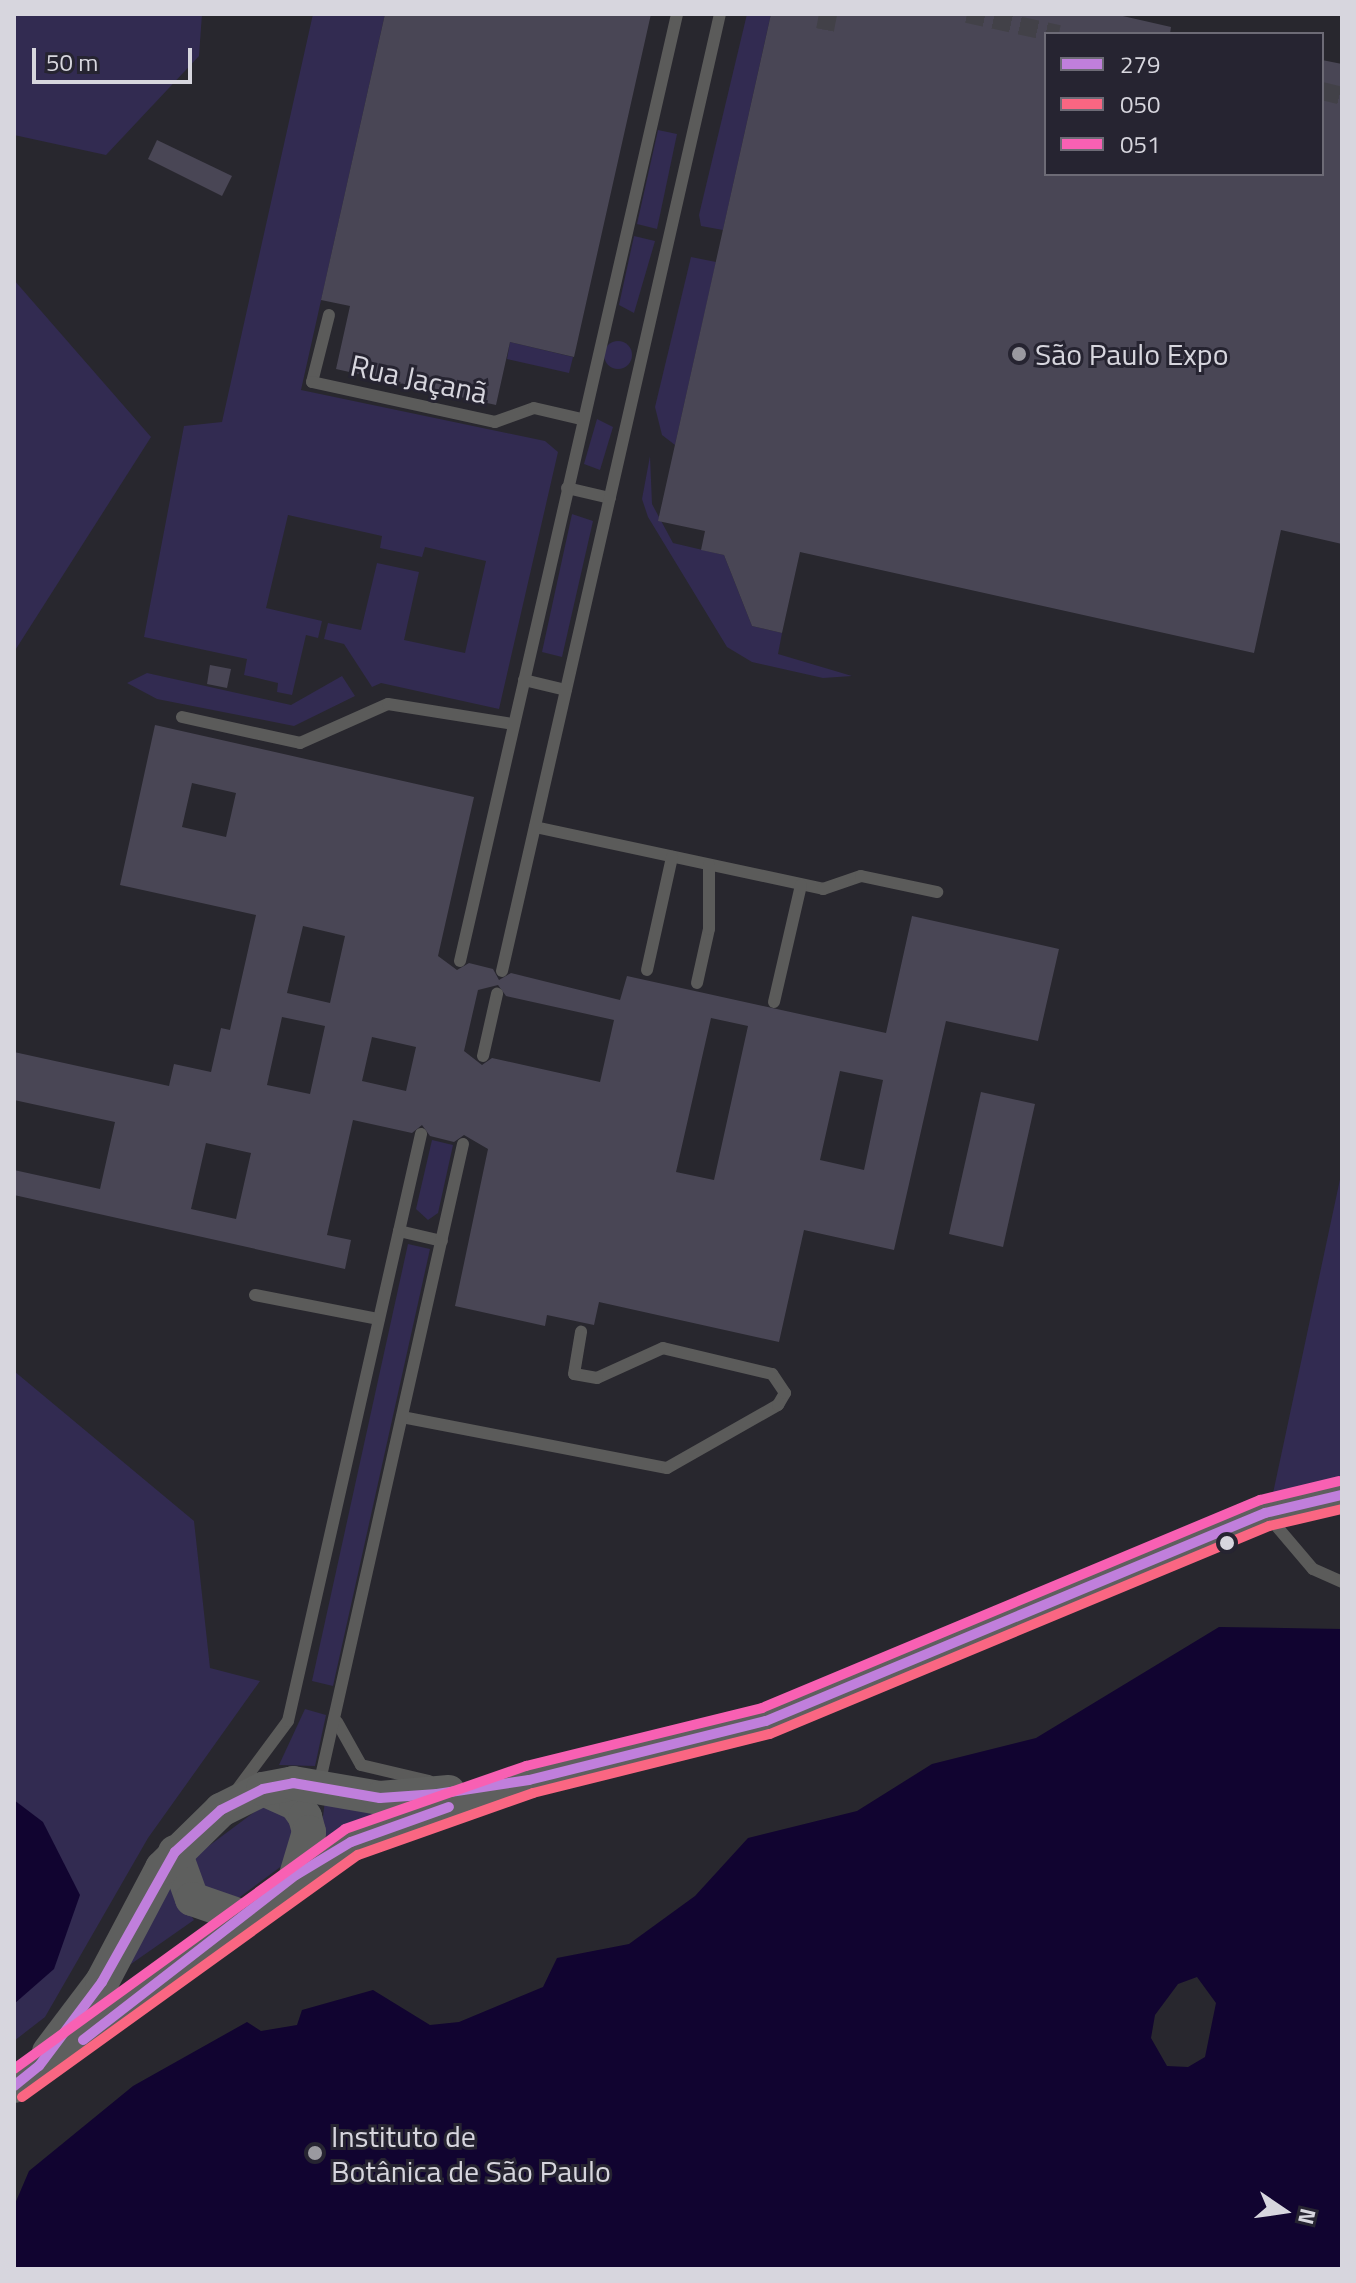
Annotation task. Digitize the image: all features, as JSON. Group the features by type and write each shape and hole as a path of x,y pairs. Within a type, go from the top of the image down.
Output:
{"main road":[{"path":"27,2076 244,1917 296,1875 351,1842 529,1780 766,1721 1265,1513 1342,1495"},
{"path":"27,2076 102,1982 175,1852 221,1810 263,1789 319,1786 406,1798 529,1780"},
{"path":"263,1789 296,1804 309,1832 296,1875"},
{"path":"175,1852 192,1899 244,1917"}],"lane":[{"path":"460,961 581,419 677,14"},
{"path":"502,971 720,14"},
{"name":"Rua Jaçanã","path":"329,315 312,382 495,422 534,408 581,419"},
{"path":"567,488 610,498"},
{"path":"524,680 566,690"},
{"path":"182,717 300,743 388,704 513,724"},
{"path":"535,827 801,885 815,887 861,876 937,892"},
{"path":"647,970 672,857"},
{"path":"697,983 709,929 709,865"},
{"path":"774,1002 801,885"},
{"path":"483,1056 497,994"},
{"path":"221,1810 288,1721 421,1134"},
{"path":"309,1832 463,1144"},
{"path":"399,1231 442,1241"},
{"path":"255,1295 379,1319"},
{"path":"402,1417 667,1468 778,1405 785,1393 772,1374 663,1348 597,1378 574,1374 581,1332"},
{"path":"1265,1513 1313,1569 1342,1582"},
{"path":"336,1717 361,1765 488,1784"}],"shaded area":[{"path":"14,14 202,14 199,56 106,155 14,135"},
{"path":"313,14 385,14 301,390 545,441 558,452 499,709 381,683 372,687 344,644 324,639 328,623 361,630 377,563 419,572 404,640 465,653 486,561 425,547 422,557 380,548 382,536 288,515 266,608 322,621 318,638 306,635 292,695 277,692 278,683 244,675 247,659 144,637 184,426 222,422"},
{"path":"747,14 771,14 723,230 701,226 699,215"},
{"path":"658,130 677,134 657,229 637,224"},
{"path":"634,236 655,241 634,313 619,305"},
{"path":"691,257 716,262 675,445 662,435 655,407"},
{"path":"14,280 151,437 14,652"},
{"path":"618,341 628,345 632,355 628,365 618,369 608,365 604,355 608,345"},
{"path":"510,342 573,357 569,373 507,359"},
{"path":"597,419 613,427 600,470 584,464"},
{"path":"650,456 652,504 673,543 724,555 752,626 782,633 778,654 852,676 823,678 752,662 727,647 648,517 642,499"},
{"path":"572,514 593,521 562,657 542,652"},
{"path":"147,673 291,705 342,676 355,696 294,726 157,699 127,683"},
{"path":"432,1140 453,1145 438,1213 428,1220 416,1209"},
{"path":"1342,1170 1342,1482 1272,1498"},
{"path":"408,1244 430,1249 333,1686 312,1681"},
{"path":"14,1371 194,1521 210,1668 260,1681 148,1838 45,2017 14,2041"},
{"path":"1219,1627 1342,1629 1342,2269 14,2269 14,2206 29,2171 133,2086 247,2022 261,2031 297,2025 302,2010 373,1990 430,2025 459,2022 543,1987 557,1958 629,1944 695,1896 748,1838 857,1811 932,1764 1036,1738","holes":["1197,1977 1216,2003 1205,2057 1188,2067 1167,2066 1151,2038 1155,2015 1178,1984"]},
{"path":"305,1709 326,1715 315,1766 279,1765"},
{"path":"14,1800 43,1822 80,1895 54,1969 14,2004"},
{"path":"325,1801 375,1814 320,1839"},
{"path":"261,1807 292,1817 291,1859 240,1897 207,1898 194,1857"},
{"path":"168,1883 194,1920 131,1964 130,1963"}],"building":[{"path":"385,14 651,14 574,357 510,342 496,405 336,369 350,306 321,300"},
{"name":"São Paulo Expo","path":"771,14 1114,14 1171,27 1170,32 1044,32 1044,176 1324,176 1324,60 1342,64 1342,544 1281,530 1254,653 800,552 782,633 752,626 724,555 701,550 705,531 658,521"},
{"path":"157,140 232,176 222,196 148,159"},
{"path":"210,665 231,669 227,688 207,684"},
{"path":"155,725 474,797 438,956 457,970 469,963 493,969 499,980 511,973 620,1000 627,976 886,1033 912,916 1059,949 1038,1041 946,1021 894,1250 804,1230 779,1342 599,1302 594,1325 547,1315 545,1326 455,1306 488,1149 464,1135 454,1142 430,1136 422,1125 412,1133 353,1120 327,1235 351,1240 345,1269 14,1195 14,1170 100,1189 115,1122 14,1100 14,1052 169,1086 174,1064 211,1072 221,1028 230,1030 256,915 120,885","holes":["192,783 236,793 226,837 182,827","303,926 345,936 330,1003 287,993","498,985 506,996 614,1020 600,1082 492,1058 482,1065 464,1051 478,990","282,1017 325,1026 310,1094 267,1085","711,1018 748,1026 714,1180 676,1172","372,1037 416,1047 406,1091 362,1081","840,1071 883,1080 864,1170 820,1160","206,1143 251,1153 236,1219 191,1209"]},
{"path":"981,1092 1035,1104 1003,1247 949,1234"}],"tunnel":[{"path":"825,30 828,14"},
{"path":"967,14 1050,32"},
{"path":"1324,92 1342,96"}],"transit line":[{"name":"051","path":"14,2069 345,1829 526,1766 762,1708 1260,1500 1339,1481"},
{"name":"279","path":"14,2086 39,2066 102,1982 175,1852 221,1810 263,1789 293,1783 380,1798 437,1794 529,1780 766,1721 1265,1513 1342,1495"},
{"name":"050","path":"22,2097 358,1855 533,1793 770,1734 1269,1526 1342,1509"},
{"name":"279","path":"83,2040 296,1875 351,1842 449,1807"}],"place":[{"name":"São Paulo Expo","path":"1019,354"},
{"name":"Instituto de Botânica de São Paulo","path":"315,2153"}]}
